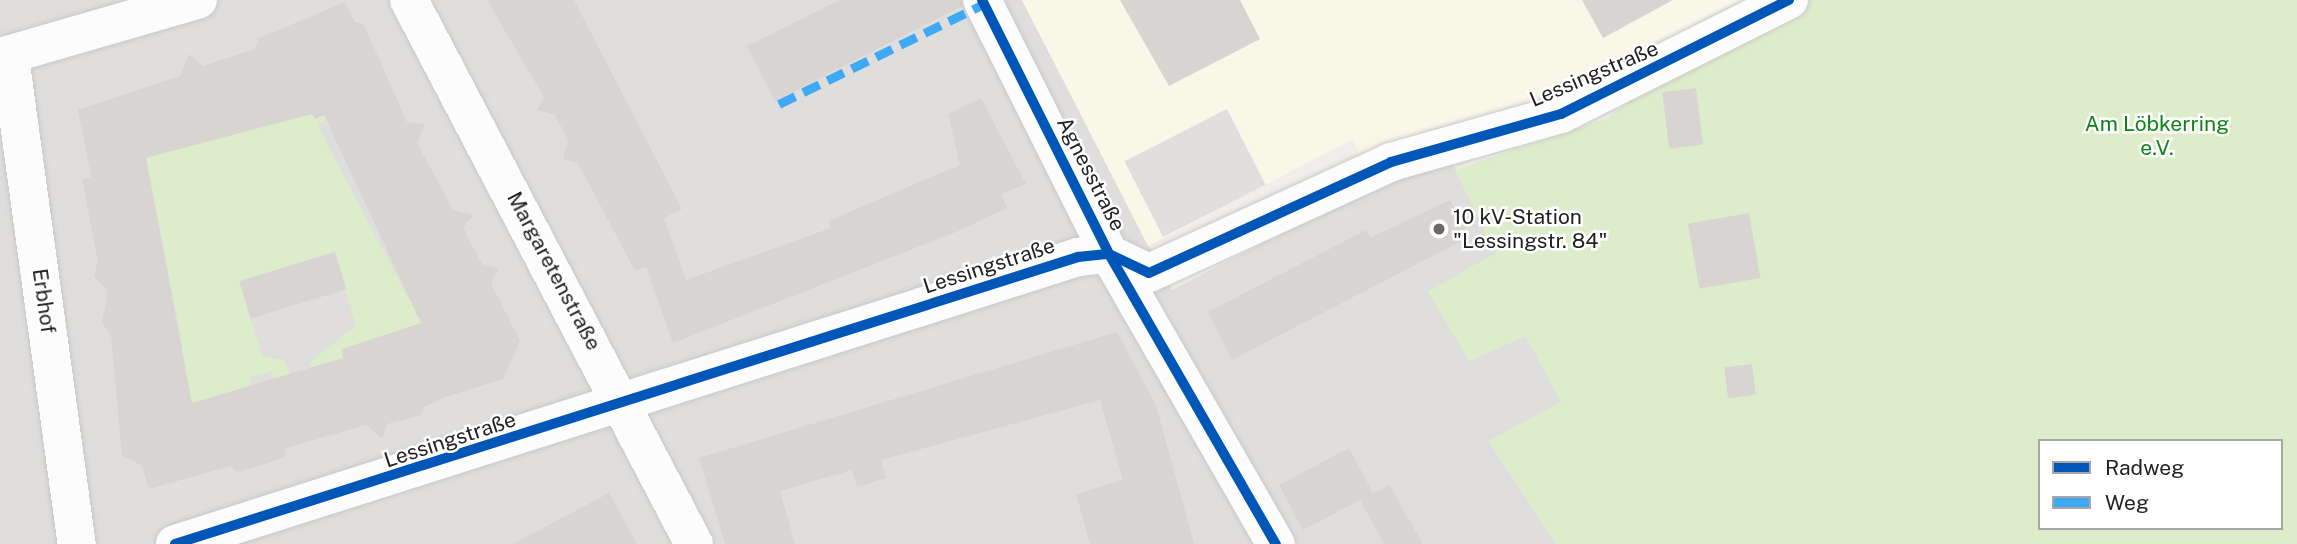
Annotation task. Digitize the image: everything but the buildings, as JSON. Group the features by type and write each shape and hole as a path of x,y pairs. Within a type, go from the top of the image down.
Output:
{"street":[{"name":"Erbhof","path":"77,544 5,57 198,0"},
{"name":"Margaretenstraße","path":"410,0 625,405 694,544"},
{"name":"Agnesstraße","path":"982,0 1109,254 1276,544"},
{"name":"Lessingstraße","path":"175,544 219,538 1078,257 1109,254 1149,273 1391,162 1561,114 1789,0"}],"shaded area":[{"path":"0,0 1022,0 1172,290 1378,184 1450,157 1496,253 1428,292 1526,336 1562,402 1489,441 1556,544 0,544"},
{"path":"1022,0 1754,0 1572,101 1431,129 1359,154 1353,139 1148,246"},
{"path":"1227,109 1266,185 1163,237 1125,161"}],"green space":[{"name":"Am Löbkerring e.V.","path":"1754,0 2297,0 2297,544 1556,544 1489,441 1561,402 1526,336 1469,361 1428,292 1495,253 1455,170 1608,118"},
{"path":"315,87 329,118 318,125 328,146 410,301 442,329 370,351 366,341 343,349 344,358 310,372 310,362 356,326 334,252 239,281 262,356 284,360 291,376 275,381 272,371 249,378 251,388 179,407 178,349 183,348 146,158"}],"marked path":[{"path":"779,104 984,4"}],"cycle path":[{"path":"982,0 1109,254 1276,544"},
{"path":"175,544 1078,257 1109,254 1149,273 1391,162 1561,114 1789,0"}],"place":[{"name":"10 kV-Station \"Lessingstr. 84\"","path":"1439,229"}]}
